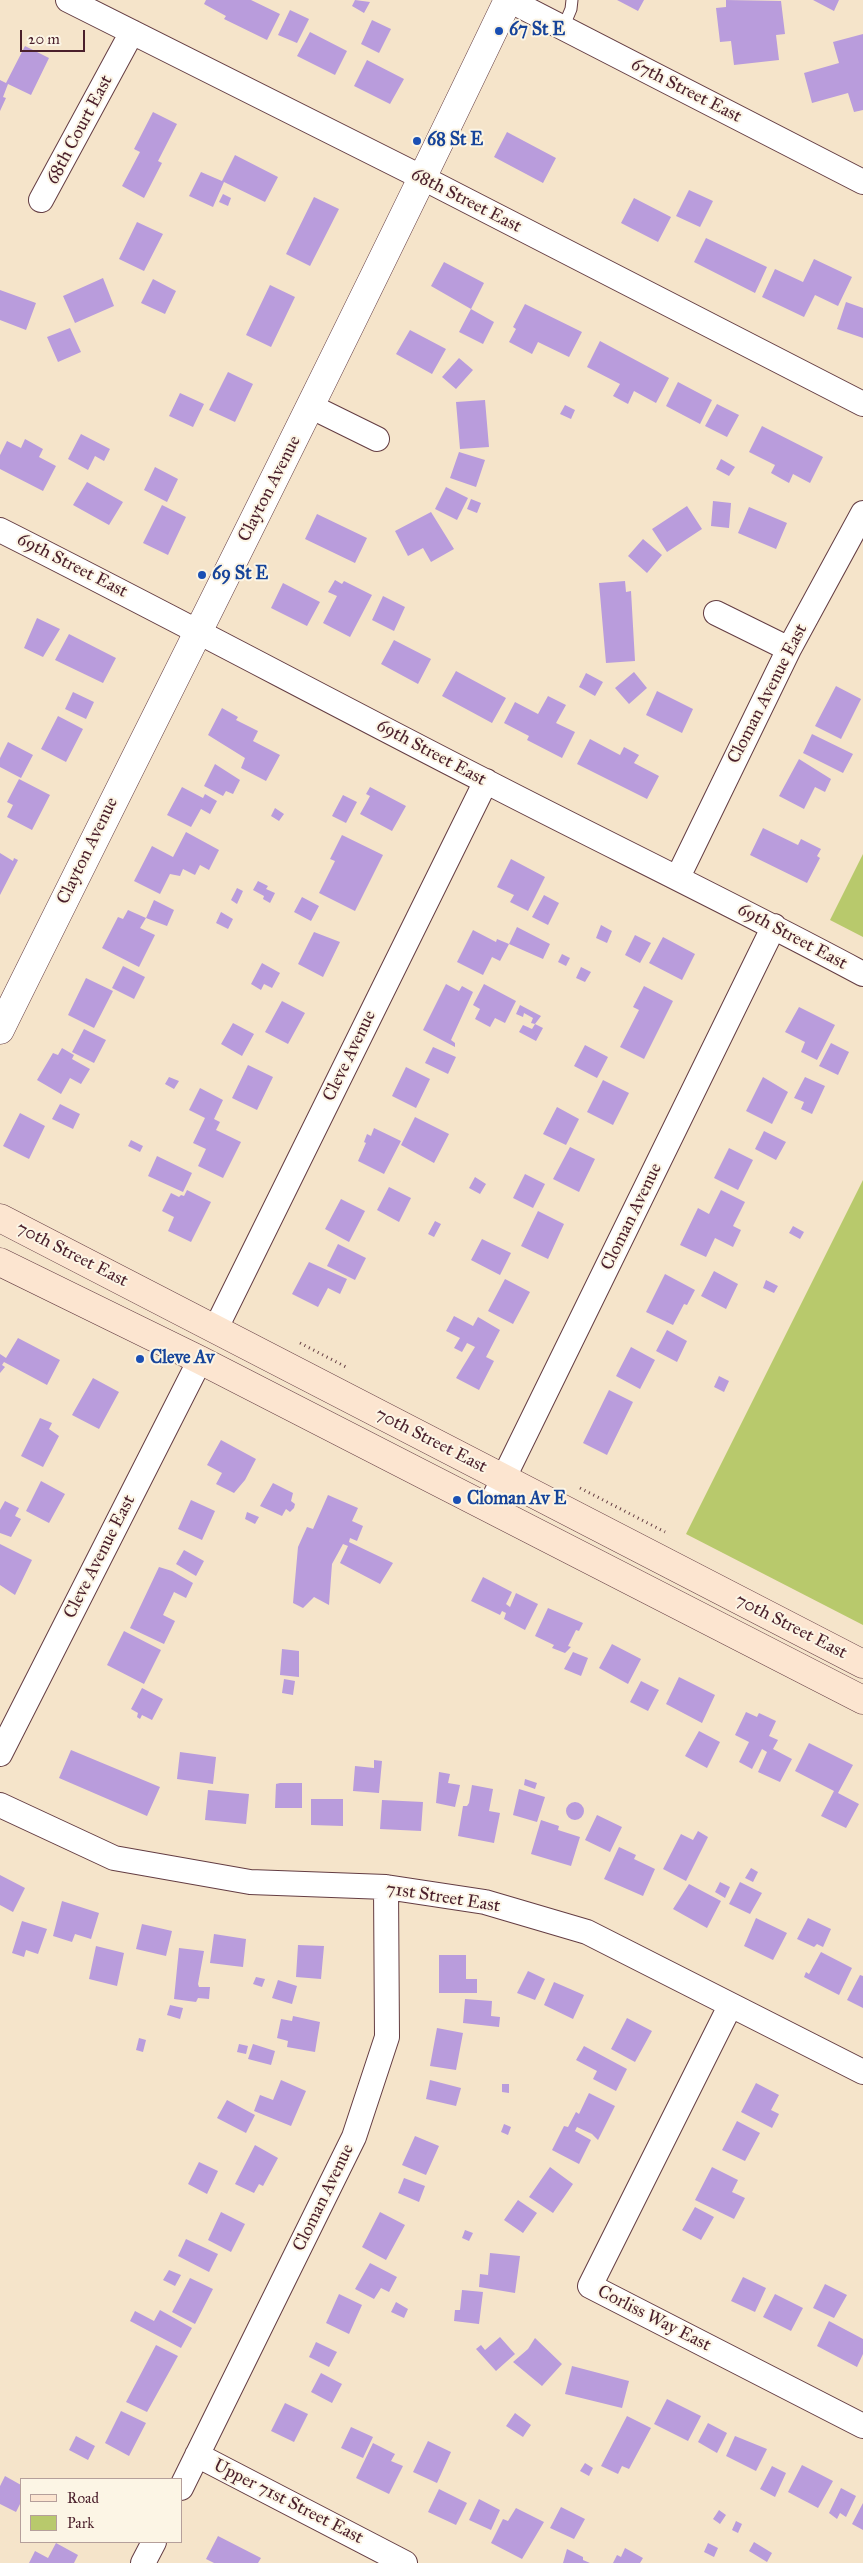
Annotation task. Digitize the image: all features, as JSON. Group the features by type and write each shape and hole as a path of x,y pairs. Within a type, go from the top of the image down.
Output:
{"main road":[{"name":"70th Street East","path":"0,1218 863,1664"},
{"name":"70th Street East","path":"0,1262 200,1360 863,1700"}],"street":[{"name":"68th Street East","path":"68,0 423,178 863,404"},
{"name":"67th Street East","path":"508,0 863,182"},
{"name":"Clayton Avenue","path":"0,1030 198,630 312,407 508,0"},
{"name":"68th Court East","path":"41,200 132,32"},
{"path":"312,407 377,439"},
{"name":"Cloman Avenue East","path":"678,877 789,649 863,513"},
{"name":"69th Street East","path":"0,530 198,630 486,782 774,926 863,974"},
{"path":"716,613 789,649"},
{"name":"Cleve Avenue","path":"215,1330 486,782"},
{"name":"Cloman Avenue","path":"489,1508 774,926"},
{"name":"Cleve Avenue East","path":"0,1754 200,1360"},
{"name":"71st Street East","path":"0,1805 114,1858 250,1882 386,1887 485,1902 587,1932 863,2072"},
{"name":"Cloman Avenue","path":"182,2486 354,2137 387,2037 386,1887"},
{"name":"Corliss Way East","path":"730,2006 590,2286 863,2426"},
{"name":"Upper 71st Street East","path":"197,2455 405,2563"},
{"path":"143,2563 153,2543"}],"lane":[{"path":"563,28 571,9 572,0"}],"green space":[{"path":"863,854 863,937 830,920"},
{"path":"863,1180 863,1625 686,1534"}],"building":[{"path":"206,0 251,0 280,14 267,40 224,19 226,16 204,4"},
{"path":"355,0 370,2 364,13 352,6"},
{"path":"617,0 644,0 638,11"},
{"path":"726,0 781,1 785,34 776,35 779,60 734,65 731,41 720,42 716,8 726,7"},
{"path":"813,0 839,0 834,11"},
{"path":"290,10 309,19 297,43 278,35"},
{"path":"372,20 391,29 379,53 361,44"},
{"path":"310,32 347,51 335,75 297,56"},
{"path":"863,34 863,110 854,112 848,93 812,103 804,73 839,63 833,42"},
{"path":"25,46 49,58 31,95 8,84 3,97 6,98 0,111 0,80 6,83"},
{"path":"367,60 404,79 390,104 354,86"},
{"path":"153,112 177,124 158,161 162,163 144,198 122,186 140,152 134,149"},
{"path":"507,132 556,158 543,183 494,157"},
{"path":"235,155 278,177 265,202 224,182 213,207 189,196 201,172 222,181"},
{"path":"689,190 713,201 700,227 676,216"},
{"path":"223,194 231,198 228,206 219,202"},
{"path":"314,197 339,209 310,266 286,254"},
{"path":"634,198 671,217 658,242 621,223"},
{"path":"137,222 163,234 144,271 119,259"},
{"path":"706,238 767,267 755,293 694,262"},
{"path":"814,259 852,277 838,306 815,295 804,317 762,297 775,269 803,282"},
{"path":"444,262 484,283 471,309 431,286"},
{"path":"103,278 114,306 75,323 63,296"},
{"path":"153,279 176,291 165,314 141,303"},
{"path":"270,285 295,297 271,347 246,335"},
{"path":"0,290 36,303 26,330 0,320"},
{"path":"846,302 863,308 863,338 837,329"},
{"path":"525,304 582,332 569,357 538,342 532,354 509,342 516,329 513,327"},
{"path":"471,309 494,322 483,344 459,332"},
{"path":"70,328 81,352 58,362 47,337"},
{"path":"410,330 446,349 432,374 396,354"},
{"path":"600,341 669,378 656,403 634,391 628,404 613,396 620,384 587,367"},
{"path":"459,358 473,370 456,389 442,377"},
{"path":"228,372 253,384 235,422 209,410"},
{"path":"678,382 712,400 700,424 666,406"},
{"path":"180,393 204,404 193,427 169,416"},
{"path":"485,400 489,447 460,449 456,402"},
{"path":"717,404 739,415 727,437 705,426"},
{"path":"565,405 575,410 571,419 560,414"},
{"path":"762,426 823,457 810,483 793,474 789,483 771,473 775,465 749,452"},
{"path":"81,434 110,449 104,461 95,456 88,470 68,459"},
{"path":"25,439 43,449 39,457 56,466 43,491 0,469 0,455 7,441 21,448"},
{"path":"459,452 485,460 476,487 450,478"},
{"path":"721,459 735,467 729,476 716,469"},
{"path":"155,467 178,479 167,502 144,490"},
{"path":"87,482 123,502 109,525 73,505"},
{"path":"446,487 468,498 457,520 435,509"},
{"path":"471,499 481,503 477,513 467,509"},
{"path":"713,501 731,503 729,528 711,526"},
{"path":"162,505 186,517 168,555 143,543"},
{"path":"687,506 702,529 667,552 652,529"},
{"path":"749,507 787,523 776,549 738,533"},
{"path":"431,512 454,549 431,562 423,548 408,556 395,531"},
{"path":"317,514 367,538 355,563 305,539"},
{"path":"643,539 662,555 647,573 628,556"},
{"path":"335,580 342,584 344,581 372,595 350,637 323,623 337,596 328,592"},
{"path":"625,581 626,592 631,591 635,661 606,663 599,583"},
{"path":"283,583 320,602 307,626 271,608"},
{"path":"383,596 405,607 394,631 372,620"},
{"path":"37,618 60,629 43,657 24,648"},
{"path":"69,634 116,658 103,683 55,660"},
{"path":"394,640 431,659 418,684 381,664"},
{"path":"456,671 506,698 492,723 442,696"},
{"path":"634,672 647,688 629,704 615,688"},
{"path":"586,673 603,682 595,696 579,687"},
{"path":"836,686 861,699 841,739 815,726"},
{"path":"657,691 693,709 682,733 646,715"},
{"path":"73,692 94,702 86,719 65,709"},
{"path":"548,696 566,705 556,723 575,732 562,758 527,740 529,736 504,723 515,702 538,714"},
{"path":"222,708 238,717 236,720 258,731 253,741 280,755 266,781 241,768 245,758 208,735"},
{"path":"58,716 83,729 66,762 41,749"},
{"path":"812,734 853,754 843,773 803,753"},
{"path":"590,739 620,755 624,747 639,755 634,763 659,776 647,799 577,764"},
{"path":"8,742 33,755 21,778 0,767 0,758"},
{"path":"799,759 831,779 825,792 815,787 804,809 779,796"},
{"path":"215,764 240,780 233,794 226,791 223,796 204,786"},
{"path":"19,779 50,795 32,830 7,817 13,805 7,802"},
{"path":"182,787 203,798 205,794 217,801 210,814 201,809 191,827 167,815"},
{"path":"370,787 406,806 392,831 360,814 370,796 366,794"},
{"path":"343,795 357,802 346,823 332,816"},
{"path":"275,808 284,814 279,821 271,816"},
{"path":"763,828 798,845 801,839 821,849 817,856 820,858 807,883 750,855"},
{"path":"186,832 219,850 209,870 200,865 195,875 183,869 180,876 170,874 160,894 134,881 152,846 173,857"},
{"path":"342,835 383,855 355,911 319,893 335,861 330,859"},
{"path":"0,853 13,861 14,858 18,860 0,895"},
{"path":"511,859 545,877 528,911 510,902 514,895 497,887"},
{"path":"258,881 268,886 266,889 275,893 270,903 263,899 264,896 253,890"},
{"path":"237,888 243,891 237,904 231,900"},
{"path":"544,895 559,903 548,925 532,917"},
{"path":"302,897 319,906 311,921 294,912"},
{"path":"154,900 174,910 167,926 146,918"},
{"path":"128,910 146,918 140,928 155,935 139,967 102,948 118,917 123,919"},
{"path":"221,912 233,919 228,929 216,923"},
{"path":"601,925 612,931 607,943 596,938"},
{"path":"517,927 550,944 543,959 509,944"},
{"path":"473,930 496,942 497,939 509,944 500,961 492,957 483,975 457,962"},
{"path":"314,932 340,942 323,977 298,964"},
{"path":"635,935 651,943 640,963 625,955"},
{"path":"663,937 695,954 682,980 649,963"},
{"path":"562,954 570,958 566,966 558,962"},
{"path":"262,963 280,973 272,988 264,984 261,990 251,984"},
{"path":"123,966 145,977 134,999 112,988"},
{"path":"581,967 591,972 585,982 576,978"},
{"path":"86,978 113,991 94,1028 68,1015"},
{"path":"446,984 459,991 462,986 473,992 451,1040 455,1043 455,1047 423,1030"},
{"path":"484,984 516,1001 505,1023 495,1018 490,1027 475,1019 480,1009 473,1005"},
{"path":"644,986 673,1001 644,1059 620,1047 639,1010 633,1007"},
{"path":"282,1001 305,1013 288,1044 265,1032"},
{"path":"520,1005 541,1016 535,1024 531,1023 533,1018 524,1013 523,1017 516,1014"},
{"path":"799,1007 835,1025 817,1060 801,1052 805,1042 785,1032"},
{"path":"233,1023 254,1034 242,1056 221,1044"},
{"path":"535,1024 543,1028 536,1041 519,1032 523,1025 532,1029"},
{"path":"84,1029 106,1040 94,1063 72,1052"},
{"path":"831,1043 849,1052 838,1075 819,1066"},
{"path":"585,1045 608,1057 597,1078 574,1066"},
{"path":"433,1047 456,1057 448,1074 425,1063"},
{"path":"62,1048 74,1055 72,1059 90,1069 81,1084 70,1078 61,1094 37,1080 53,1053 58,1055"},
{"path":"248,1065 273,1077 257,1110 232,1098"},
{"path":"406,1067 430,1079 416,1108 392,1096"},
{"path":"169,1077 179,1081 174,1089 165,1084"},
{"path":"763,1077 788,1092 772,1124 746,1111"},
{"path":"805,1077 825,1086 812,1114 801,1109 804,1102 794,1098"},
{"path":"603,1080 629,1093 613,1125 587,1112"},
{"path":"200,1088 223,1100 214,1119 220,1122 216,1130 241,1142 223,1178 198,1166 206,1149 193,1143 205,1118 189,1110"},
{"path":"60,1104 80,1114 73,1129 52,1119"},
{"path":"557,1107 579,1119 566,1145 543,1134"},
{"path":"20,1113 45,1126 29,1159 3,1146"},
{"path":"415,1117 449,1134 434,1163 401,1145"},
{"path":"374,1128 401,1141 384,1174 358,1161 366,1143 364,1142 367,1134 371,1136"},
{"path":"764,1131 786,1142 776,1160 755,1149"},
{"path":"131,1140 143,1146 140,1152 128,1146"},
{"path":"570,1147 595,1159 579,1192 553,1179"},
{"path":"729,1148 753,1160 738,1190 714,1178"},
{"path":"157,1156 192,1173 183,1192 148,1176"},
{"path":"525,1174 545,1184 533,1208 513,1198"},
{"path":"475,1177 486,1184 480,1194 469,1188"},
{"path":"389,1187 411,1198 399,1222 377,1210"},
{"path":"187,1190 211,1202 191,1242 168,1231 174,1217 162,1211 171,1193 179,1197 181,1195 184,1196"},
{"path":"721,1190 745,1202 733,1226 741,1230 733,1247 715,1238 706,1257 680,1245 698,1208 709,1214"},
{"path":"341,1199 365,1211 349,1242 325,1229"},
{"path":"538,1211 564,1224 548,1259 521,1246"},
{"path":"435,1221 441,1224 434,1237 428,1234"},
{"path":"793,1226 804,1232 800,1239 789,1233"},
{"path":"482,1239 511,1253 500,1275 471,1260"},
{"path":"338,1244 366,1258 355,1280 327,1266"},
{"path":"309,1262 347,1279 340,1294 328,1288 318,1307 292,1294"},
{"path":"714,1271 738,1284 726,1309 701,1296"},
{"path":"665,1274 695,1290 687,1305 684,1304 673,1325 646,1312"},
{"path":"505,1279 530,1292 513,1324 488,1311"},
{"path":"766,1280 778,1286 774,1293 763,1288"},
{"path":"454,1316 473,1326 478,1317 500,1330 486,1357 494,1361 479,1390 456,1378 475,1347 467,1343 462,1352 454,1348 460,1338 446,1331"},
{"path":"667,1330 687,1341 677,1362 656,1351"},
{"path":"18,1338 60,1360 47,1385 4,1362 2,1365 5,1367 0,1373 0,1354 6,1358"},
{"path":"631,1347 655,1360 640,1389 616,1376"},
{"path":"719,1376 729,1381 724,1392 714,1387"},
{"path":"93,1378 119,1392 99,1429 72,1415"},
{"path":"609,1390 633,1402 607,1455 583,1443"},
{"path":"40,1418 52,1423 49,1429 59,1436 43,1467 21,1456"},
{"path":"221,1440 256,1459 245,1480 234,1493 216,1484 222,1473 207,1465"},
{"path":"41,1481 65,1494 49,1523 26,1511"},
{"path":"273,1483 293,1493 291,1501 295,1504 294,1508 290,1512 286,1509 282,1516 260,1506"},
{"path":"328,1495 358,1508 352,1521 363,1526 357,1541 350,1538 349,1542 393,1563 380,1584 340,1563 348,1546 343,1544 332,1564 329,1605 314,1597 303,1608 293,1603 298,1547 307,1527 313,1529"},
{"path":"191,1500 215,1511 202,1540 178,1529"},
{"path":"5,1501 19,1508 15,1516 21,1519 11,1537 0,1533 0,1510"},
{"path":"247,1512 259,1517 255,1524 245,1519"},
{"path":"0,1544 32,1560 15,1595 0,1585"},
{"path":"184,1550 204,1561 196,1576 176,1564"},
{"path":"159,1567 172,1571 193,1583 186,1598 174,1592 163,1615 175,1621 164,1644 130,1628"},
{"path":"483,1577 512,1592 506,1604 510,1607 516,1593 538,1604 525,1630 504,1619 506,1613 502,1611 500,1615 471,1601"},
{"path":"548,1608 583,1623 579,1631 576,1630 568,1646 571,1647 565,1653 552,1648 554,1645 535,1636"},
{"path":"124,1631 161,1650 144,1684 107,1665"},
{"path":"612,1644 641,1659 628,1684 599,1668"},
{"path":"282,1649 299,1651 299,1677 280,1675"},
{"path":"573,1652 588,1658 581,1676 564,1669"},
{"path":"679,1677 715,1695 702,1723 666,1704"},
{"path":"284,1679 295,1681 293,1695 282,1693"},
{"path":"641,1681 659,1690 648,1711 630,1702"},
{"path":"142,1688 163,1699 152,1720 142,1715 140,1719 137,1717 138,1713 131,1709"},
{"path":"746,1712 757,1717 759,1713 776,1721 769,1736 778,1740 773,1749 792,1759 780,1782 758,1772 767,1752 762,1749 752,1769 739,1762 749,1742 735,1735"},
{"path":"699,1731 720,1742 707,1768 685,1756"},
{"path":"809,1743 853,1765 838,1793 859,1804 846,1828 821,1816 834,1791 795,1771"},
{"path":"71,1750 160,1787 147,1816 59,1778"},
{"path":"180,1752 216,1757 213,1784 177,1779"},
{"path":"374,1760 382,1761 379,1793 353,1791 355,1766 374,1768"},
{"path":"439,1772 450,1774 448,1783 460,1785 455,1807 436,1803"},
{"path":"525,1779 537,1783 535,1789 524,1785"},
{"path":"302,1783 302,1808 275,1808 276,1784"},
{"path":"472,1785 493,1789 489,1811 500,1813 494,1843 458,1836 463,1806 467,1806 469,1803"},
{"path":"519,1789 545,1797 537,1822 513,1815"},
{"path":"208,1790 249,1794 246,1824 205,1820"},
{"path":"311,1799 343,1799 343,1826 311,1825"},
{"path":"382,1800 423,1802 421,1831 380,1829"},
{"path":"575,1802 581,1805 584,1811 581,1817 575,1820 569,1817 566,1811 569,1805"},
{"path":"597,1815 622,1827 610,1852 585,1840"},
{"path":"541,1820 559,1826 558,1830 580,1837 571,1866 531,1854"},
{"path":"698,1831 708,1837 686,1881 663,1869 681,1834 693,1840"},
{"path":"619,1847 636,1855 634,1859 655,1869 643,1896 604,1879"},
{"path":"751,1868 758,1872 753,1882 745,1878"},
{"path":"0,1875 25,1888 13,1912 0,1905"},
{"path":"720,1882 730,1887 725,1898 715,1892"},
{"path":"740,1882 762,1893 750,1914 729,1904"},
{"path":"689,1884 721,1901 707,1928 673,1909"},
{"path":"62,1901 99,1913 91,1939 75,1934 72,1942 53,1936"},
{"path":"756,1918 787,1933 773,1960 744,1946"},
{"path":"808,1918 831,1929 823,1947 817,1944 814,1947 797,1939"},
{"path":"22,1921 47,1929 38,1954 26,1950 24,1957 12,1953"},
{"path":"142,1924 172,1931 166,1956 136,1949"},
{"path":"214,1934 246,1939 243,1967 210,1963"},
{"path":"298,1945 324,1946 321,1979 296,1977"},
{"path":"96,1946 124,1953 117,1986 89,1979"},
{"path":"179,1948 204,1951 198,1984 199,1987 210,1987 209,1999 198,1998 196,2002 174,1999"},
{"path":"821,1952 852,1968 839,1995 804,1977 806,1972 809,1974"},
{"path":"439,1955 466,1955 466,1979 477,1979 477,1993 439,1993"},
{"path":"528,1971 545,1979 535,2000 517,1993"},
{"path":"860,1975 863,1976 863,2008 847,2000"},
{"path":"256,1977 265,1979 262,1987 253,1984"},
{"path":"278,1980 297,1986 292,2004 272,1998"},
{"path":"554,1982 584,1995 573,2019 544,2005"},
{"path":"465,1999 492,2001 491,2016 500,2017 499,2027 463,2023"},
{"path":"170,2005 183,2008 180,2019 167,2015"},
{"path":"293,2016 320,2022 315,2052 287,2047 288,2041 277,2038 281,2019 292,2021"},
{"path":"627,2018 652,2031 635,2062 611,2049"},
{"path":"437,2028 463,2033 456,2070 430,2066"},
{"path":"139,2038 146,2040 143,2052 136,2050"},
{"path":"239,2044 248,2046 246,2054 237,2052"},
{"path":"253,2044 275,2051 271,2065 248,2059"},
{"path":"584,2046 627,2069 616,2091 593,2079 597,2071 576,2060"},
{"path":"281,2080 306,2091 291,2126 254,2111 260,2095 273,2100"},
{"path":"430,2080 461,2088 456,2106 426,2099"},
{"path":"756,2083 779,2095 771,2110 779,2114 772,2128 741,2112"},
{"path":"502,2084 509,2084 509,2093 502,2092"},
{"path":"589,2093 615,2106 598,2140 592,2134 577,2127 575,2131 591,2140 579,2164 552,2150 564,2126 568,2127 576,2112 579,2114"},
{"path":"227,2100 255,2115 246,2133 217,2118"},
{"path":"737,2121 760,2133 745,2161 722,2150"},
{"path":"504,2124 511,2127 508,2135 501,2132"},
{"path":"415,2136 439,2146 426,2175 402,2165"},
{"path":"255,2145 278,2158 263,2186 259,2184 254,2193 235,2184"},
{"path":"199,2162 218,2171 207,2194 188,2184"},
{"path":"550,2167 573,2184 553,2213 529,2197"},
{"path":"712,2167 738,2180 732,2192 745,2198 734,2219 695,2200"},
{"path":"404,2178 425,2186 419,2202 398,2193"},
{"path":"518,2200 537,2213 523,2233 504,2220"},
{"path":"695,2207 714,2217 701,2240 682,2230"},
{"path":"221,2212 245,2224 231,2252 208,2240"},
{"path":"380,2212 405,2225 386,2260 362,2247"},
{"path":"465,2230 473,2233 469,2241 462,2238"},
{"path":"186,2239 218,2254 209,2272 178,2256"},
{"path":"490,2253 520,2256 515,2293 479,2287 480,2274 488,2275"},
{"path":"370,2263 397,2277 389,2292 381,2288 374,2299 355,2289"},
{"path":"169,2270 181,2275 175,2286 163,2280"},
{"path":"743,2277 766,2288 755,2312 731,2301"},
{"path":"190,2278 213,2289 195,2324 172,2312"},
{"path":"825,2284 847,2295 834,2318 813,2308"},
{"path":"462,2290 483,2292 479,2324 454,2321 455,2310 460,2310"},
{"path":"339,2294 362,2305 349,2334 326,2323"},
{"path":"775,2294 803,2308 791,2331 763,2317"},
{"path":"396,2302 408,2309 404,2318 391,2312"},
{"path":"160,2310 192,2328 181,2348 130,2321 135,2311 154,2321"},
{"path":"829,2321 863,2339 863,2354 857,2367 817,2346"},
{"path":"500,2337 515,2354 496,2371 476,2349 481,2345 485,2350"},
{"path":"535,2338 562,2364 542,2386 513,2362 528,2349"},
{"path":"316,2342 337,2352 329,2367 309,2357"},
{"path":"156,2345 178,2356 147,2412 126,2402"},
{"path":"572,2366 629,2381 622,2408 565,2394"},
{"path":"321,2373 342,2384 332,2403 311,2392"},
{"path":"667,2399 701,2416 688,2441 654,2424"},
{"path":"285,2403 308,2414 294,2442 271,2431"},
{"path":"121,2411 146,2423 129,2456 105,2443"},
{"path":"515,2413 531,2425 523,2437 506,2426"},
{"path":"627,2416 651,2428 629,2469 622,2466 618,2474 601,2466"},
{"path":"708,2423 727,2433 717,2453 698,2442"},
{"path":"351,2427 373,2437 363,2458 341,2448"},
{"path":"76,2436 95,2446 88,2460 69,2450"},
{"path":"735,2436 767,2449 756,2471 726,2456"},
{"path":"428,2441 451,2452 437,2483 413,2472"},
{"path":"373,2443 395,2454 391,2461 403,2466 389,2494 356,2478"},
{"path":"585,2463 593,2468 589,2476 580,2471"},
{"path":"802,2465 833,2481 818,2508 788,2492"},
{"path":"772,2466 786,2473 775,2497 760,2489"},
{"path":"5,2476 20,2484 20,2504 16,2512 0,2504 0,2486"},
{"path":"841,2488 856,2496 846,2517 840,2513 837,2519 829,2513"},
{"path":"439,2489 467,2503 456,2525 428,2512"},
{"path":"479,2499 500,2510 491,2530 469,2520"},
{"path":"863,2503 863,2530 852,2524"},
{"path":"561,2507 585,2519 574,2539 550,2528"},
{"path":"516,2508 544,2522 522,2559 491,2543 503,2519 508,2521"},
{"path":"719,2510 726,2515 720,2524 713,2519"},
{"path":"736,2521 742,2524 738,2533 732,2530"},
{"path":"218,2536 261,2558 258,2563 214,2563 206,2559"},
{"path":"754,2542 772,2553 767,2562 749,2551"},
{"path":"56,2543 78,2555 74,2563 29,2563 35,2551 48,2558"},
{"path":"708,2543 718,2548 714,2557 704,2552"},
{"path":"625,2548 643,2558 640,2563 613,2563 617,2555 621,2557"},
{"path":"567,2549 583,2557 583,2560 590,2563 563,2563"}],"place":[{"name":"67 St E","path":"499,31"},
{"name":"68 St E","path":"417,141"},
{"name":"69 St E","path":"202,575"},
{"name":"Cleve Av","path":"140,1359"},
{"name":"Cloman Av E","path":"457,1500"}]}
